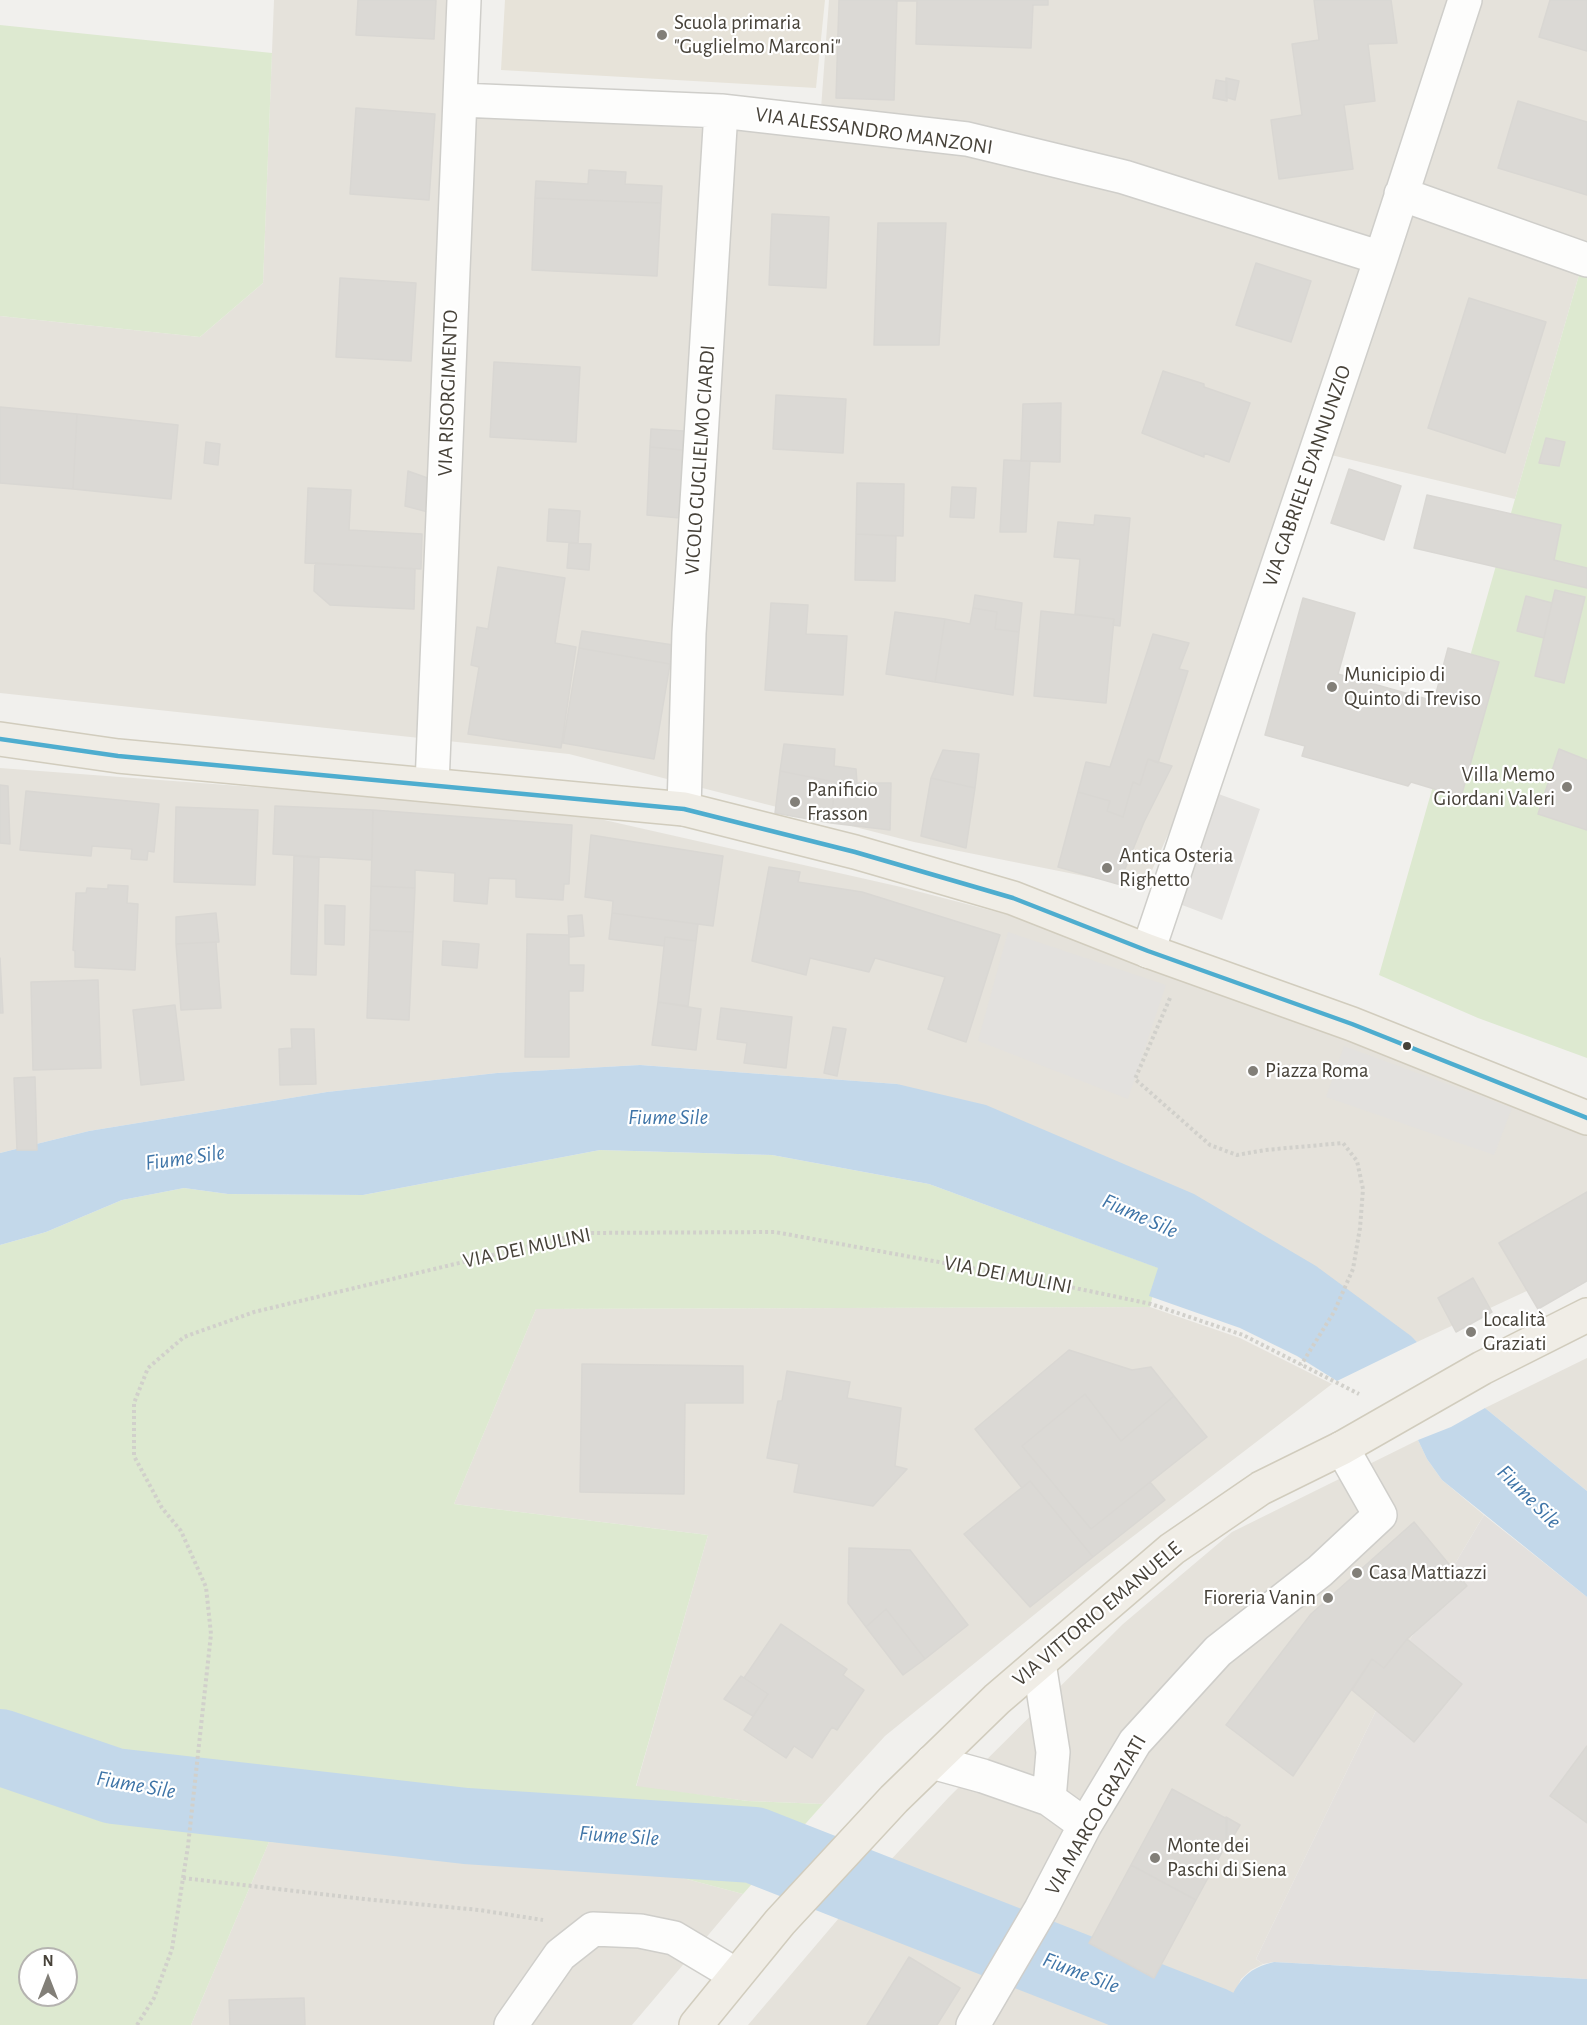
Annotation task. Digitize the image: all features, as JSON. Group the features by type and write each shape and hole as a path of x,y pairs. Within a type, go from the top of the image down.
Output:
{"main road":[{"path":"0,739 118,756 684,809 855,852 1013,898 1148,951 1352,1024 1587,1118"},
{"name":"VIA VITTORIO EMANUELE","path":"696,2025 780,1922 866,1827 997,1699 1172,1549 1261,1488 1342,1448 1482,1368 1587,1316"}],"street":[{"name":"VIA RISORGIMENTO","path":"432,785 464,0"},
{"name":"VIA GABRIELE D'ANNUNZIO","path":"1148,951 1381,258 1465,0"},
{"name":"VIA ALESSANDRO MANZONI","path":"460,100 721,111 967,139 1124,177 1381,258"},
{"name":"VICOLO GUGLIELMO CIARDI","path":"684,809 689,633 721,111"},
{"path":"1401,194 1587,260"},
{"name":"VIA MARCO GRAZIATI","path":"973,2025 1041,1909 1085,1825 1135,1742 1218,1651 1320,1572 1380,1515 1342,1448"},
{"path":"1038,1663 1053,1752 1049,1799"},
{"path":"932,1762 983,1776 1049,1799 1085,1825"},
{"path":"512,2025 560,1955 593,1929 640,1931 674,1938 736,1975"}],"path":[{"path":"1184,964 1135,1079 1210,1145 1237,1155 1265,1150 1343,1143 1357,1161 1363,1189 1360,1228 1353,1269 1334,1312 1301,1365"},
{"name":"VIA DEI MULINI","path":"183,1878 211,1634 206,1587 181,1531 162,1508 134,1456 134,1403 148,1368 184,1337 254,1312 585,1233 775,1232 1025,1277 1151,1304 1243,1335 1401,1414"},
{"path":"137,2025 154,1998 172,1949 183,1878 479,1910 593,1929"}],"shaded area":[{"path":"274,0 451,0 444,112 819,136 829,0 1587,0 1587,277 1579,275 1515,499 1306,449 1220,719 1144,888 914,842 569,754 0,693 0,316 200,337 263,283"},
{"name":"Scuola primaria \"Guglielmo Marconi\"","path":"505,0 825,0 816,88 501,70"},
{"path":"0,768 560,810 901,887 1101,939 1587,1127 1587,1263 1417,1342 1375,1310 897,1084 640,1065 497,1073 327,1092 89,1131 0,1153"},
{"path":"1202,788 1260,809 1222,920 1166,899"},
{"path":"1008,932 1166,985 1128,1099 978,1041"},
{"path":"1344,1046 1512,1108 1494,1155 1326,1097"},
{"path":"1150,1307 1240,1338 1332,1384 1093,1567 885,1736 823,1804 748,1801 636,1787 708,1535 454,1504 536,1309"},
{"path":"1587,1358 1587,1491 1485,1408"},
{"path":"1418,1440 1427,1459 1442,1480 1484,1515 1412,1636 1256,1959 1263,1964 1251,1970 1241,1979 1220,2025 748,2025 862,1891 949,1797 1123,1624 1232,1532"},
{"path":"1484,1515 1587,1597 1587,1979 1274,1962 1263,1964 1256,1959 1412,1636"},
{"path":"269,1842 312,1844 347,1849 638,1866 743,1894 632,2025 191,2025"}],"green space":[{"path":"0,25 272,53 263,283 200,337 0,316"},
{"path":"1579,275 1587,277 1587,1058 1478,1018 1379,975"},
{"path":"600,1150 772,1155 929,1184 1159,1268 1150,1307 536,1309 454,1504 708,1535 636,1786 748,1801 823,1804 743,1894 638,1866 347,1849 312,1844 269,1842 191,2025 0,2025 0,1245 46,1232 122,1200 184,1188 228,1194 363,1195"}],"water":[{"path":"640,1065 897,1084 986,1105 1194,1194 1316,1266 1417,1342 1337,1381 1297,1356 1240,1328 1149,1296 1158,1268 929,1184 772,1155 600,1150 363,1195 228,1194 184,1188 122,1200 46,1232 0,1245 0,1153 89,1131 327,1092 497,1073"},
{"path":"1485,1408 1587,1491 1587,1597 1442,1480 1427,1459 1418,1440 1451,1427"},
{"path":"1274,1962 1587,1979 1587,2025 1220,2025 1233,1994 1244,1977"}],"building":[{"path":"358,0 436,0 434,39 356,35"},
{"path":"839,0 897,0 894,100 836,98"},
{"path":"897,0 1048,0 1048,5 1033,5 1031,48 916,44 917,1"},
{"path":"1314,0 1391,0 1397,43 1368,44 1375,101 1344,105 1353,169 1279,179 1271,120 1302,115 1292,44 1319,40"},
{"path":"1550,0 1587,0 1587,51 1539,37"},
{"path":"1226,78 1239,81 1235,100 1226,97"},
{"path":"1216,80 1227,82 1227,101 1213,98"},
{"path":"1518,101 1587,122 1587,195 1498,168"},
{"path":"356,108 435,114 429,200 350,194"},
{"path":"589,170 626,172 625,184 662,186 661,203 535,198 536,181 588,184"},
{"path":"535,198 661,203 657,276 532,270"},
{"path":"772,214 829,217 826,288 769,285"},
{"path":"878,223 946,223 939,345 874,345"},
{"path":"1256,263 1311,281 1291,342 1236,325"},
{"path":"340,278 416,283 411,361 336,357"},
{"path":"1469,298 1546,322 1505,453 1428,428"},
{"path":"494,362 580,367 576,442 490,437"},
{"path":"1163,371 1204,384 1204,387 1250,403 1229,462 1204,453 1204,457 1142,433"},
{"path":"776,395 846,399 843,453 773,449"},
{"path":"1061,403 1060,462 1021,461 1023,404"},
{"path":"0,407 77,414 73,489 0,483"},
{"path":"77,414 178,425 171,499 73,489"},
{"path":"651,429 684,431 683,450 650,447"},
{"path":"1546,438 1565,442 1559,466 1539,463"},
{"path":"206,442 220,444 218,465 204,463"},
{"path":"650,447 683,450 680,518 647,515"},
{"path":"1004,460 1030,461 1026,532 1000,532"},
{"path":"1349,469 1401,486 1384,540 1331,523"},
{"path":"408,471 433,480 432,513 405,506"},
{"path":"857,483 904,484 903,536 856,534"},
{"path":"952,487 976,488 974,518 950,517"},
{"path":"308,488 351,490 349,530 422,534 421,569 305,563"},
{"path":"1427,495 1561,525 1554,560 1587,568 1587,588 1414,548"},
{"path":"549,509 580,511 578,543 547,541"},
{"path":"1095,515 1130,518 1120,626 1113,625 1114,619 1075,614 1080,559 1054,557 1058,522 1094,525"},
{"path":"856,534 896,536 895,581 855,580"},
{"path":"569,543 591,544 589,570 567,568"},
{"path":"315,563 415,569 414,609 330,605 314,591"},
{"path":"498,567 565,578 555,643 576,647 561,748 468,734 479,667 471,665 477,627 488,629"},
{"path":"1555,590 1585,597 1564,683 1535,676"},
{"path":"975,595 1022,603 1019,632 995,629 997,612 973,608"},
{"path":"1526,596 1552,603 1544,638 1517,631"},
{"name":"Municipio di Quinto di Treviso","path":"1303,598 1355,613 1338,674 1434,701 1448,648 1499,662 1461,797 1411,782 1408,786 1302,756 1305,746 1265,735"},
{"path":"771,603 808,605 806,634 847,636 843,695 765,690"},
{"path":"973,608 997,612 995,629 1019,632 1013,695 935,682 945,619 970,624"},
{"path":"1041,611 1114,619 1106,703 1034,696"},
{"path":"895,612 945,619 935,682 886,674"},
{"path":"582,631 673,645 670,664 579,648"},
{"path":"1153,634 1189,643 1179,669 1188,671 1158,763 1148,759 1140,785 1133,782 1123,817 1107,811 1110,801 1078,792 1086,762 1110,767"},
{"path":"579,648 670,664 654,759 563,743"},
{"path":"784,744 835,749 834,766 856,769 857,783 891,783 890,830 831,823 835,782 780,771"},
{"name":"Villa Memo Giordani Valeri","path":"1559,749 1587,760 1587,830 1538,814"},
{"path":"943,750 979,754 975,788 931,778"},
{"path":"1148,759 1172,766 1144,822 1123,874 1121,885 1058,867 1078,792 1110,801 1107,811 1123,817 1133,782 1140,785"},
{"path":"780,771 835,782 831,823 775,813"},
{"path":"931,778 975,788 966,848 921,836"},
{"path":"0,785 8,786 10,844 0,843"},
{"path":"26,791 159,804 154,852 148,851 147,860 131,859 132,849 92,846 91,856 20,850"},
{"path":"275,806 373,810 372,860 273,854"},
{"path":"176,807 258,810 255,885 174,882"},
{"path":"373,810 572,825 569,884 564,884 563,900 516,897 516,879 489,878 487,904 454,901 455,873 415,870 415,888 371,886"},
{"path":"591,835 723,856 713,926 612,913 613,901 585,897"},
{"path":"294,856 319,858 316,975 291,974"},
{"path":"769,867 800,872 798,882 862,892 1000,935 966,1042 928,1029 945,977 875,958 869,972 810,958 806,975 752,961"},
{"path":"108,885 128,886 127,903 138,904 135,970 75,967 75,951 73,950 76,893 86,893 87,888 108,889"},
{"path":"371,886 415,888 413,932 370,930"},
{"path":"325,905 345,906 344,945 325,944"},
{"path":"216,913 219,942 176,944 176,917"},
{"path":"612,913 698,924 696,941 665,937 664,946 609,939"},
{"path":"582,915 584,936 569,937 568,916"},
{"path":"370,930 413,932 409,1020 367,1018"},
{"path":"527,934 569,935 569,965 584,965 583,991 569,991 569,1057 525,1057"},
{"path":"665,937 696,941 688,1006 658,1002"},
{"path":"443,941 479,944 477,968 442,965"},
{"path":"216,942 221,1008 181,1010 176,944"},
{"path":"0,958 3,1013 0,1013"},
{"path":"98,980 101,1068 33,1070 31,982"},
{"path":"658,1002 701,1009 696,1050 652,1045"},
{"path":"175,1005 184,1080 141,1085 133,1010"},
{"path":"721,1008 792,1017 786,1068 744,1063 747,1043 717,1039"},
{"path":"833,1027 846,1029 837,1076 824,1073"},
{"path":"291,1029 314,1029 316,1084 280,1085 279,1049 292,1048"},
{"path":"35,1077 37,1150 17,1150 14,1078"},
{"path":"1587,1192 1587,1281 1538,1309 1499,1243"},
{"path":"1473,1278 1492,1312 1456,1332 1438,1298"},
{"path":"1069,1350 1132,1370 1151,1367 1174,1396 1121,1441 1085,1394 1022,1446 1091,1529 1150,1482 1165,1500 1093,1557 1030,1481 1022,1488 975,1429"},
{"path":"582,1364 743,1366 743,1403 685,1403 684,1494 580,1492"},
{"path":"787,1371 850,1382 847,1398 901,1408 895,1466 907,1469 873,1506 794,1492 799,1464 767,1458 778,1401 782,1401"},
{"path":"1085,1394 1121,1441 1174,1396 1207,1437 1091,1529 1022,1446"},
{"path":"1030,1481 1093,1557 1030,1607 964,1534"},
{"path":"1414,1522 1467,1586 1407,1639 1384,1668 1372,1659 1293,1776 1226,1725 1311,1614"},
{"path":"849,1548 910,1550 968,1625 925,1659 886,1609 866,1627 848,1603"},
{"path":"886,1609 925,1659 903,1675 866,1627"},
{"path":"781,1624 847,1669 843,1675 864,1690 837,1730 832,1727 812,1758 794,1746 786,1758 744,1730 768,1694 744,1678"},
{"path":"1407,1639 1462,1684 1414,1742 1352,1690 1372,1659 1384,1668"},
{"path":"741,1676 768,1694 753,1716 724,1699"},
{"path":"1587,1746 1587,1823 1550,1796"},
{"path":"1172,1789 1227,1819 1227,1843 1196,1900 1131,1865"},
{"path":"1226,1817 1240,1825 1226,1849"},
{"path":"1131,1865 1196,1900 1154,1978 1089,1943"},
{"path":"909,1957 960,1988 937,2025 867,2025"},
{"path":"304,1998 305,2025 230,2025 229,2000"}],"waterway":[{"name":"Fiume Sile","path":"0,1747 114,1786 466,1826 754,1845 1213,2025"}],"transit line":[{"path":"0,739 118,756 684,809 855,852 1013,898 1148,951 1352,1024 1587,1118"}],"place":[{"name":"Scuola primaria \"Guglielmo Marconi\"","path":"662,35"},
{"name":"Municipio di Quinto di Treviso","path":"1332,687"},
{"name":"Villa Memo Giordani Valeri","path":"1567,787"},
{"name":"Panificio Frasson","path":"795,802"},
{"name":"Antica Osteria Righetto","path":"1107,868"},
{"name":"Piazza Roma","path":"1253,1071"},
{"name":"Località Graziati","path":"1471,1332"},
{"name":"Casa Mattiazzi","path":"1357,1573"},
{"name":"Fioreria Vanin","path":"1328,1598"},
{"name":"Monte dei Paschi di Siena","path":"1155,1858"}]}
